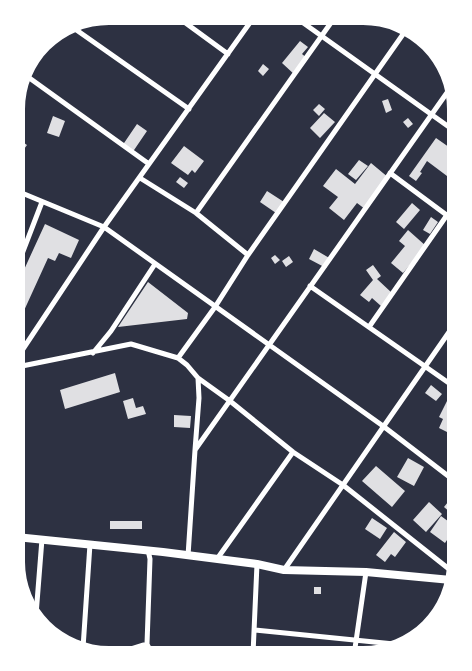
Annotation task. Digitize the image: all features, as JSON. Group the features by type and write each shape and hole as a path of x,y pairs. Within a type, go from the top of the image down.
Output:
{"street":[{"path":"188,25 228,54"},
{"path":"25,346 104,228 248,25"},
{"path":"306,25 447,126"},
{"path":"196,213 330,25"},
{"path":"78,31 189,109"},
{"path":"178,358 403,35"},
{"path":"30,79 149,164"},
{"path":"195,450 445,95"},
{"path":"369,327 447,215 390,172"},
{"path":"140,178 196,213 248,255"},
{"path":"25,195 104,228 383,426 447,475"},
{"path":"25,246 42,202"},
{"path":"93,353 111,331 155,264"},
{"path":"310,286 447,382"},
{"path":"284,570 447,335"},
{"path":"25,366 131,344 178,358 198,378 230,401 293,452 343,485 447,567"},
{"path":"188,556 200,398 198,378"},
{"path":"216,560 293,452"},
{"path":"25,538 148,550 258,564 284,570 366,572 445,579"},
{"path":"37,604 42,540"},
{"path":"83,642 90,544"},
{"path":"141,646 147,644 150,559 148,550"},
{"path":"254,646 258,564"},
{"path":"355,646 366,572"},
{"path":"255,630 385,643"}],"building":[{"path":"300,41 308,47 302,54 308,59 295,75 282,63"},
{"path":"263,64 269,69 263,76 258,71"},
{"path":"388,99 392,110 386,113 382,101"},
{"path":"319,104 325,109 319,116 313,110"},
{"path":"324,113 335,122 320,138 310,128"},
{"path":"53,116 65,121 59,137 47,133"},
{"path":"408,118 413,124 408,128 403,122"},
{"path":"137,124 147,131 132,153 122,146"},
{"path":"436,138 447,146 447,176 427,161 416,181 409,176"},
{"path":"184,146 204,161 195,173 192,170 188,175 171,163"},
{"path":"359,160 368,166 356,180 348,174"},
{"path":"371,163 389,178 365,209 357,203 344,220 329,208 338,197 323,186 336,169 355,184"},
{"path":"180,177 188,183 184,188 176,182"},
{"path":"267,191 284,202 276,213 260,202"},
{"path":"412,203 420,210 404,229 396,222"},
{"path":"431,217 438,222 430,234 423,230"},
{"path":"45,224 79,240 71,258 59,253 55,261 48,258 25,308 25,268"},
{"path":"408,230 426,246 403,273 391,263 405,246 399,241"},
{"path":"314,249 331,259 326,268 309,259"},
{"path":"275,255 280,260 275,264 271,258"},
{"path":"289,256 293,262 286,267 282,261"},
{"path":"373,265 381,276 377,279 392,293 381,306 372,298 369,302 360,295 373,280 366,270"},
{"path":"148,282 188,313 187,319 118,327"},
{"path":"115,373 120,392 65,409 60,390"},
{"path":"431,385 442,394 436,401 425,393"},
{"path":"133,398 136,408 143,406 146,414 128,419 123,401"},
{"path":"447,401 447,432 439,428 443,419 439,417"},
{"path":"174,415 191,416 190,428 174,427"},
{"path":"408,458 424,467 414,486 397,477"},
{"path":"376,466 405,491 392,507 362,481"},
{"path":"429,502 442,514 426,532 413,520"},
{"path":"441,516 447,520 447,540 445,543 430,532"},
{"path":"372,518 387,528 380,539 365,529"},
{"path":"110,521 142,521 142,529 110,529"},
{"path":"394,532 406,542 395,557 391,554 385,562 376,555"},
{"path":"314,587 321,587 321,594 314,594"}]}
